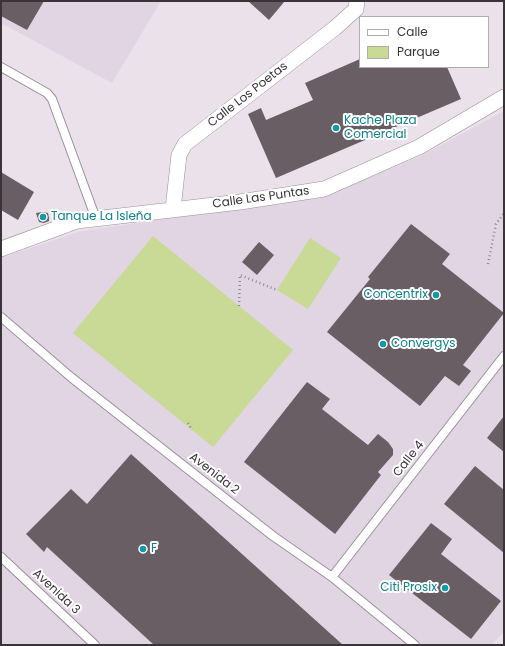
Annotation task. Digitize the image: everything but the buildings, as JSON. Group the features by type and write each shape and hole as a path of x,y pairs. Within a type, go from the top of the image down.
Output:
{"street":[{"name":"Calle Los Poetas","path":"173,209 179,155 185,144 335,28 356,9 357,1"},
{"name":"Calle Las Puntas","path":"1,249 77,221 240,202 324,189 418,147 504,97"}],"lane":[{"path":"1,67 47,94 52,99 96,219"},
{"name":"Avenida 2","path":"1,317 72,378 273,536 332,577 415,645"},
{"name":"Calle 4","path":"332,577 504,356"},
{"name":"Avenida 3","path":"1,557 95,645"}],"path":[{"path":"488,264 496,224 504,213"},
{"path":"239,306 240,275 277,290"},
{"path":"188,423 192,430"}],"shaded area":[{"path":"1,1 161,1 112,83 1,23"},
{"path":"504,111 504,632 491,645 1,645 1,258 78,232 333,193 421,156"}],"green space":[{"path":"153,236 293,350 213,447 73,333"},
{"path":"310,238 341,258 308,309 277,290"}],"place":[{"name":"Kache Plaza Comercial","path":"336,128"},
{"name":"Tanque La Isleña","path":"43,217"},
{"name":"Concentrix","path":"436,295"},
{"name":"Convergys","path":"383,344"},
{"name":"F","path":"143,549"},
{"name":"Citi Prosix","path":"445,588"}]}
